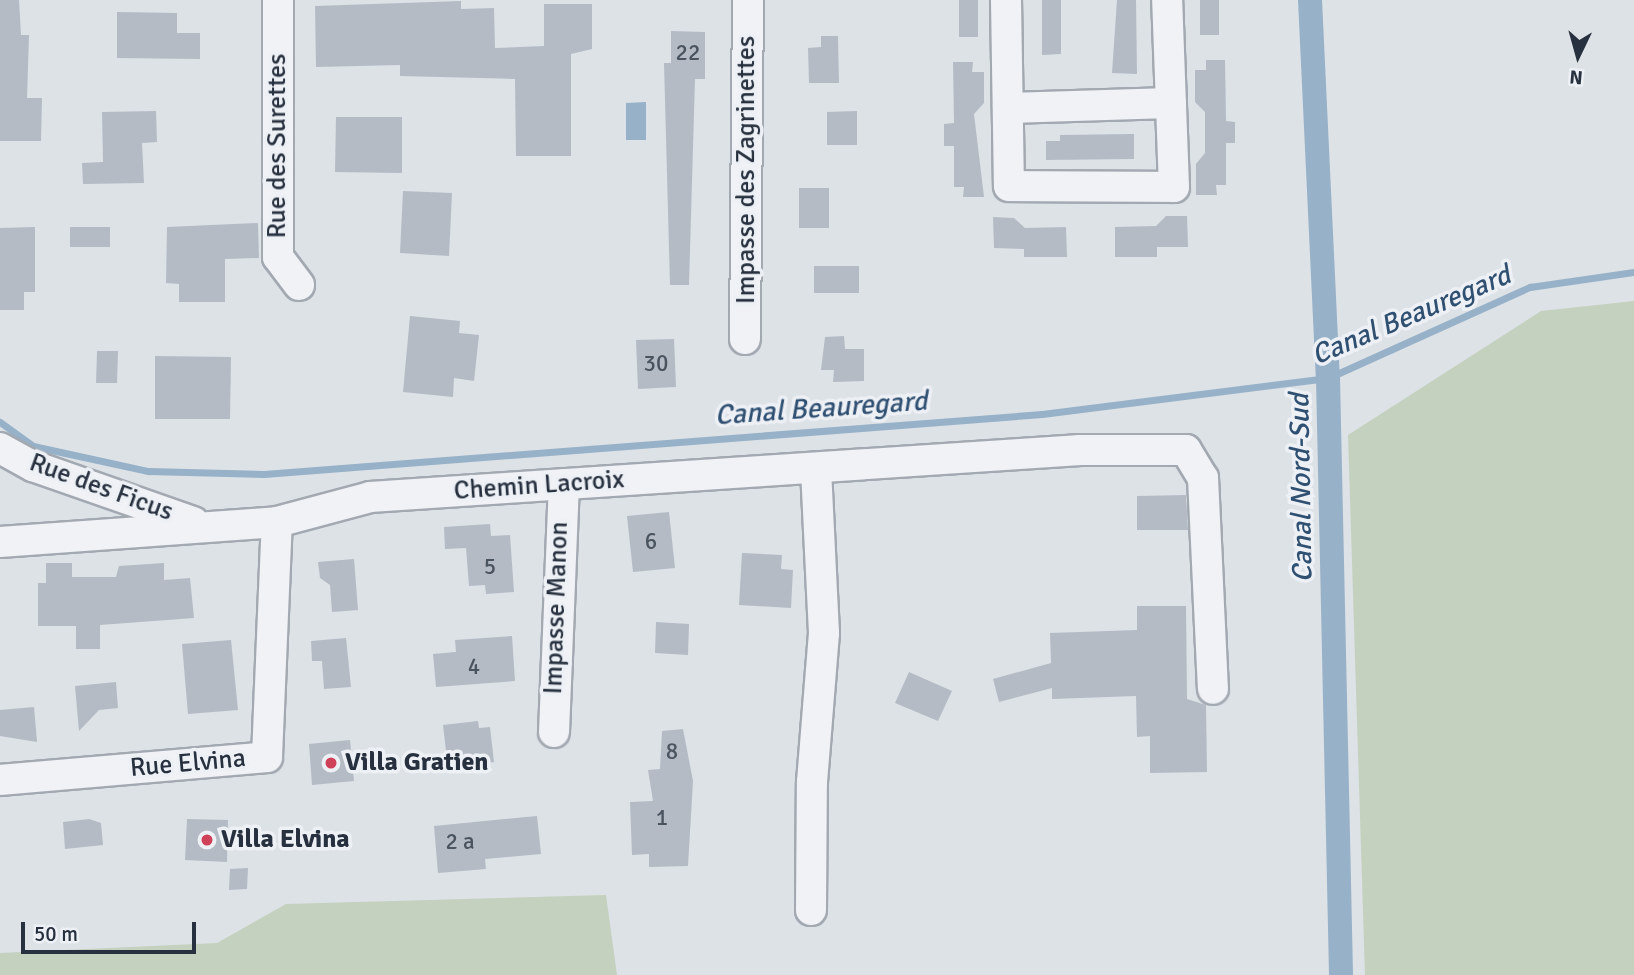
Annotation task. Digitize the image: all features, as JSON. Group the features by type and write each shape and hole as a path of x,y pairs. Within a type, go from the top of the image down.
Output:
{"street":[{"name":"Rue des Surettes","path":"278,0 278,257 299,285"},
{"name":"Impasse des Zagrinettes","path":"745,339 748,0"},
{"path":"1006,0 1009,186 1174,187 1167,0"},
{"path":"1008,108 1171,103"},
{"name":"Rue des Ficus","path":"0,448 33,466 204,525"},
{"name":"Chemin Lacroix","path":"0,542 204,525 277,522 370,497 816,471 1080,450 1186,450 1196,460 1203,478 1213,689"},
{"path":"811,910 812,782 824,633 816,471"},
{"name":"Impasse Manon","path":"554,732 564,484"},
{"name":"Rue Elvina","path":"0,780 267,757 277,522"}],"green space":[{"path":"1634,301 1634,975 1365,975 1348,435 1541,311"},
{"path":"606,895 617,975 0,975 0,953 217,943 286,904"}],"water":[{"path":"646,102 646,140 626,140 626,103"}],"building":[{"path":"0,0 19,0 21,35 29,35 27,98 42,98 41,141 0,141"},
{"path":"959,0 978,0 978,37 959,37"},
{"path":"1042,0 1061,0 1061,54 1042,55"},
{"path":"1117,0 1136,0 1137,74 1112,73"},
{"path":"1200,0 1219,0 1219,35 1200,35"},
{"path":"461,1 461,9 494,8 495,48 544,46 544,4 592,4 592,49 571,54 571,156 516,156 515,79 400,76 400,65 316,67 315,6"},
{"path":"117,12 177,13 177,33 200,33 200,59 117,58"},
{"path":"671,31 705,32 705,79 695,79 689,285 670,285 664,63 671,63"},
{"path":"821,36 838,36 839,83 809,83 808,48 821,47"},
{"path":"1206,60 1225,60 1226,121 1235,122 1235,143 1226,143 1226,185 1216,185 1217,195 1196,195 1196,164 1205,153 1205,112 1195,102 1195,70 1206,70"},
{"path":"953,62 973,62 972,72 984,72 984,103 974,114 984,197 963,197 964,187 954,187 954,146 944,146 944,124 954,123"},
{"path":"156,111 157,142 142,143 144,183 83,184 82,163 103,162 102,112"},
{"path":"857,111 857,145 827,145 827,112"},
{"path":"336,117 402,117 402,173 335,172"},
{"path":"1134,134 1134,159 1046,160 1046,141 1060,141 1060,135"},
{"path":"799,188 829,188 829,228 799,228"},
{"path":"403,191 452,193 449,256 400,253"},
{"path":"1166,216 1187,216 1188,247 1157,247 1157,257 1115,257 1115,227 1156,226"},
{"path":"993,217 1014,218 1025,228 1066,227 1067,257 1024,257 1024,249 994,248"},
{"path":"258,223 259,258 225,259 225,302 179,302 179,284 166,283 167,227"},
{"path":"35,227 35,292 24,292 24,310 0,310 0,228"},
{"path":"70,227 110,227 110,247 70,247"},
{"path":"814,266 859,266 859,293 814,293"},
{"path":"410,316 460,321 459,333 479,335 474,381 454,378 453,397 403,392"},
{"path":"844,336 845,349 864,349 864,381 833,382 834,370 821,370 825,337"},
{"path":"674,339 676,387 638,389 636,340"},
{"path":"97,351 118,351 117,383 96,383"},
{"path":"155,356 231,357 230,419 155,419"},
{"path":"1186,495 1188,530 1137,530 1137,496"},
{"path":"669,512 675,568 633,572 627,516"},
{"path":"490,524 491,536 510,535 514,592 486,594 485,585 469,586 466,548 445,549 444,527"},
{"path":"742,553 782,555 781,569 793,570 791,608 739,605"},
{"path":"354,559 358,610 332,612 330,585 320,578 318,562"},
{"path":"46,563 72,563 72,577 116,577 119,566 164,563 164,580 190,578 194,618 100,625 100,649 76,649 76,626 38,626 38,583 46,583"},
{"path":"1137,606 1186,606 1187,699 1206,705 1207,772 1150,773 1150,736 1137,737 1136,696 1052,699 1052,688 999,702 993,679 1051,663 1050,633 1137,630"},
{"path":"656,622 689,624 688,655 655,653"},
{"path":"512,636 515,681 436,687 433,654 456,652 455,640"},
{"path":"346,638 351,687 324,689 322,661 312,661 311,641"},
{"path":"231,640 238,710 188,714 182,644"},
{"path":"909,672 952,691 938,721 895,703"},
{"path":"116,682 118,708 99,710 79,731 75,686"},
{"path":"34,707 37,742 0,736 0,710"},
{"path":"478,721 479,728 490,727 494,762 448,768 443,725"},
{"path":"683,729 693,781 688,866 649,867 649,854 632,855 630,802 653,801 648,770 660,769 662,731"},
{"name":"Villa Gratien","path":"350,740 354,781 312,785 309,744"},
{"path":"537,816 541,854 485,859 486,869 438,873 434,826"},
{"path":"89,819 101,823 103,845 65,849 63,822"},
{"name":"Villa Elvina","path":"187,819 228,820 227,862 185,860"},
{"path":"248,868 247,889 229,890 230,869"}],"waterway":[{"name":"Canal Nord-Sud","path":"1310,0 1328,378 1341,975"},
{"name":"Canal Beauregard","path":"0,422 33,446 148,471 264,474 1042,414 1328,378 1530,287 1634,272"}],"place":[{"name":"Villa Gratien","path":"331,763"},
{"name":"Villa Elvina","path":"207,840"}]}
